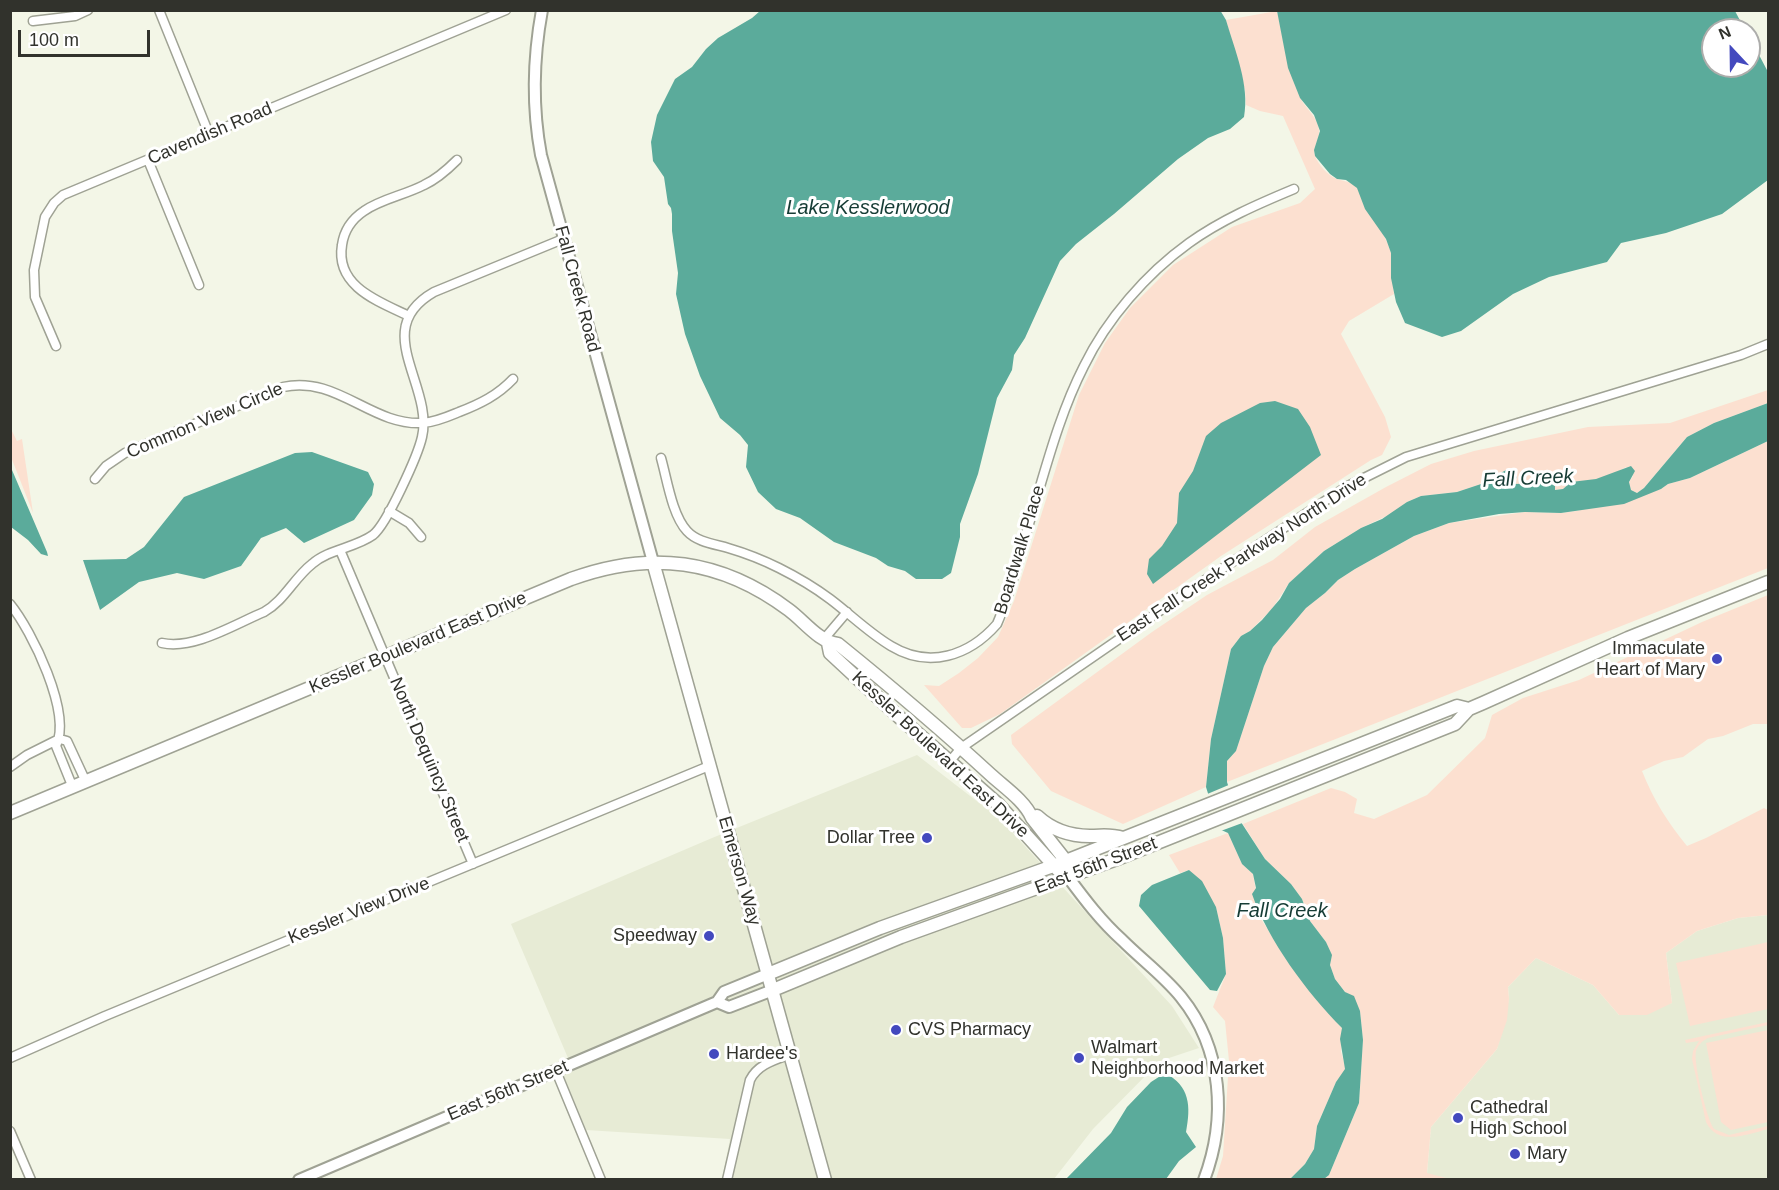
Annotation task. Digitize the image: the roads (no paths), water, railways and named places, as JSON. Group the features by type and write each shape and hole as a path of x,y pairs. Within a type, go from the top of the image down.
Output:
{"main road":[{"name":"Fall Creek Road","path":"542,10 535,63 535,113 541,155 653,562"},
{"name":"Kessler Boulevard East Drive","path":"10,813 584,574 615,565 653,562 692,565 744,584 776,601 826,641 838,644 961,748 1030,812 1032,818 1066,861"},
{"name":"Emerson Way","path":"653,562 825,1179"},
{"name":"East 56th Street","path":"717,1002 729,1007 893,940 1068,878 1319,779 1455,724 1468,709 1628,638 1768,582"},
{"name":"Kessler Boulevard East Drive","path":"826,641 830,653 1008,814 1053,866 1068,878"},
{"name":"East 56th Street","path":"299,1179 717,1002 724,992 886,925 1053,866 1456,706 1468,709"},
{"path":"1030,812 1066,833 1086,836 1110,834 1123,838"},
{"path":"1066,861 1068,878 1104,923 1176,990 1205,1037 1214,1068 1218,1112 1215,1141 1204,1179"}],"street":[{"path":"33,21 75,16 88,10"},
{"path":"159,10 209,134"},
{"name":"Cavendish Road","path":"56,345 37,300 33,282 47,214 54,203 67,193 506,10"},
{"path":"148,160 199,285"},
{"path":"409,316 368,296 352,283 342,261 344,237 352,222 364,211 424,185 457,160"},
{"name":"Boardwalk Place","path":"661,458 678,517 689,533 704,542 751,556 781,569 823,594 887,644 913,656 929,658 949,656 968,649 988,634 1000,616 1054,440 1073,389 1102,335 1146,282 1189,243 1229,219 1294,189"},
{"path":"162,643 179,644 195,641 264,612 274,605 309,565 324,556 372,536 382,525 417,453 424,423 422,400 405,350 404,333 409,316 422,301 434,292 563,239"},
{"name":"East Fall Creek Parkway North Drive","path":"950,761 961,748 1193,588 1346,487 1368,475 1406,457 1741,355 1768,344"},
{"path":"424,423 436,421 492,398 513,379"},
{"name":"Common View Circle","path":"95,479 106,466 125,453 275,389 291,385 320,386 393,419 408,423 424,423"},
{"path":"389,511 409,523 422,537"},
{"name":"North Dequincy Street","path":"340,550 472,864"},
{"path":"10,604 25,624 41,656 58,709 60,739 56,746 73,788"},
{"path":"826,641 847,612"},
{"path":"10,767 27,755 60,739 67,741 86,782"},
{"name":"Kessler View Drive","path":"10,1058 105,1016 709,766"},
{"path":"727,1179 750,1080 762,1065 791,1054"},
{"path":"556,1071 601,1179"},
{"path":"10,1131 31,1179"}],"water":[{"name":"Lake Kesslerwood","path":"1220,10 1226,20 1243,80 1244,117 1230,129 1208,138 1178,159 1076,244 1060,261 1025,338 1014,355 1012,370 997,398 978,474 960,524 960,537 951,573 942,579 916,579 905,571 834,542 800,518 776,509 758,492 746,467 748,445 720,418 700,376 685,334 676,294 678,273 671,208 668,204 664,177 653,161 651,142 657,115 675,79 692,67 718,38 760,11"},
{"path":"1277,11 1735,11 1739,18 1701,18 1701,78 1761,78 1761,59 1768,72 1768,180 1722,214 1666,233 1621,243 1607,262 1549,277 1513,294 1461,331 1442,337 1405,323 1396,302 1391,278 1391,253 1386,239 1365,209 1357,188 1346,180 1337,179 1330,174 1315,156 1314,150 1320,131 1314,115 1300,98 1288,68"},
{"path":"1275,401 1298,409 1310,427 1321,455 1153,584 1147,574 1149,559 1162,546 1177,523 1179,493 1193,471 1206,436 1221,423 1260,403"},
{"name":"Fall Creek","path":"1768,403 1768,441 1690,478 1668,484 1624,504 1561,513 1499,514 1449,523 1414,536 1338,580 1306,608 1273,647 1264,666 1236,751 1227,761 1227,782 1239,819 1265,859 1291,884 1302,899 1310,921 1326,942 1332,955 1330,965 1335,979 1345,992 1354,996 1360,1011 1363,1040 1359,1103 1329,1175 1324,1179 1290,1179 1305,1164 1314,1149 1317,1126 1336,1082 1345,1069 1340,1039 1342,1028 1315,999 1278,947 1252,894 1256,888 1253,874 1242,864 1228,833 1219,829 1206,787 1211,739 1231,649 1241,636 1262,620 1280,599 1289,583 1324,551 1361,528 1382,519 1407,502 1421,496 1457,492 1481,484 1506,470 1514,471 1517,477 1513,484 1550,483 1555,486 1555,490 1563,489 1571,482 1596,479 1631,466 1635,471 1629,482 1631,490 1637,493 1644,488 1687,437 1714,423"},
{"path":"312,452 368,472 374,484 372,495 354,520 304,543 286,528 261,538 241,566 204,579 177,573 139,582 100,610 83,560 126,559 144,547 184,497 295,453"},
{"path":"12,470 48,556 41,554 11,527"},
{"path":"1189,870 1202,881 1216,907 1223,938 1226,974 1217,991 1210,990 1139,906 1141,895 1152,885"},
{"path":"1165,1073 1180,1084 1187,1098 1186,1132 1196,1147 1179,1161 1166,1179 1066,1179 1111,1133 1127,1107 1151,1082"}],"place":[{"name":"Immaculate Heart of Mary","path":"1717,659"},
{"name":"Dollar Tree","path":"927,838"},
{"name":"Speedway","path":"709,936"},
{"name":"CVS Pharmacy","path":"896,1030"},
{"name":"Hardee's","path":"714,1054"},
{"name":"Walmart Neighborhood Market","path":"1079,1058"},
{"name":"Cathedral High School","path":"1458,1118"},
{"name":"Mary","path":"1515,1154"}]}
